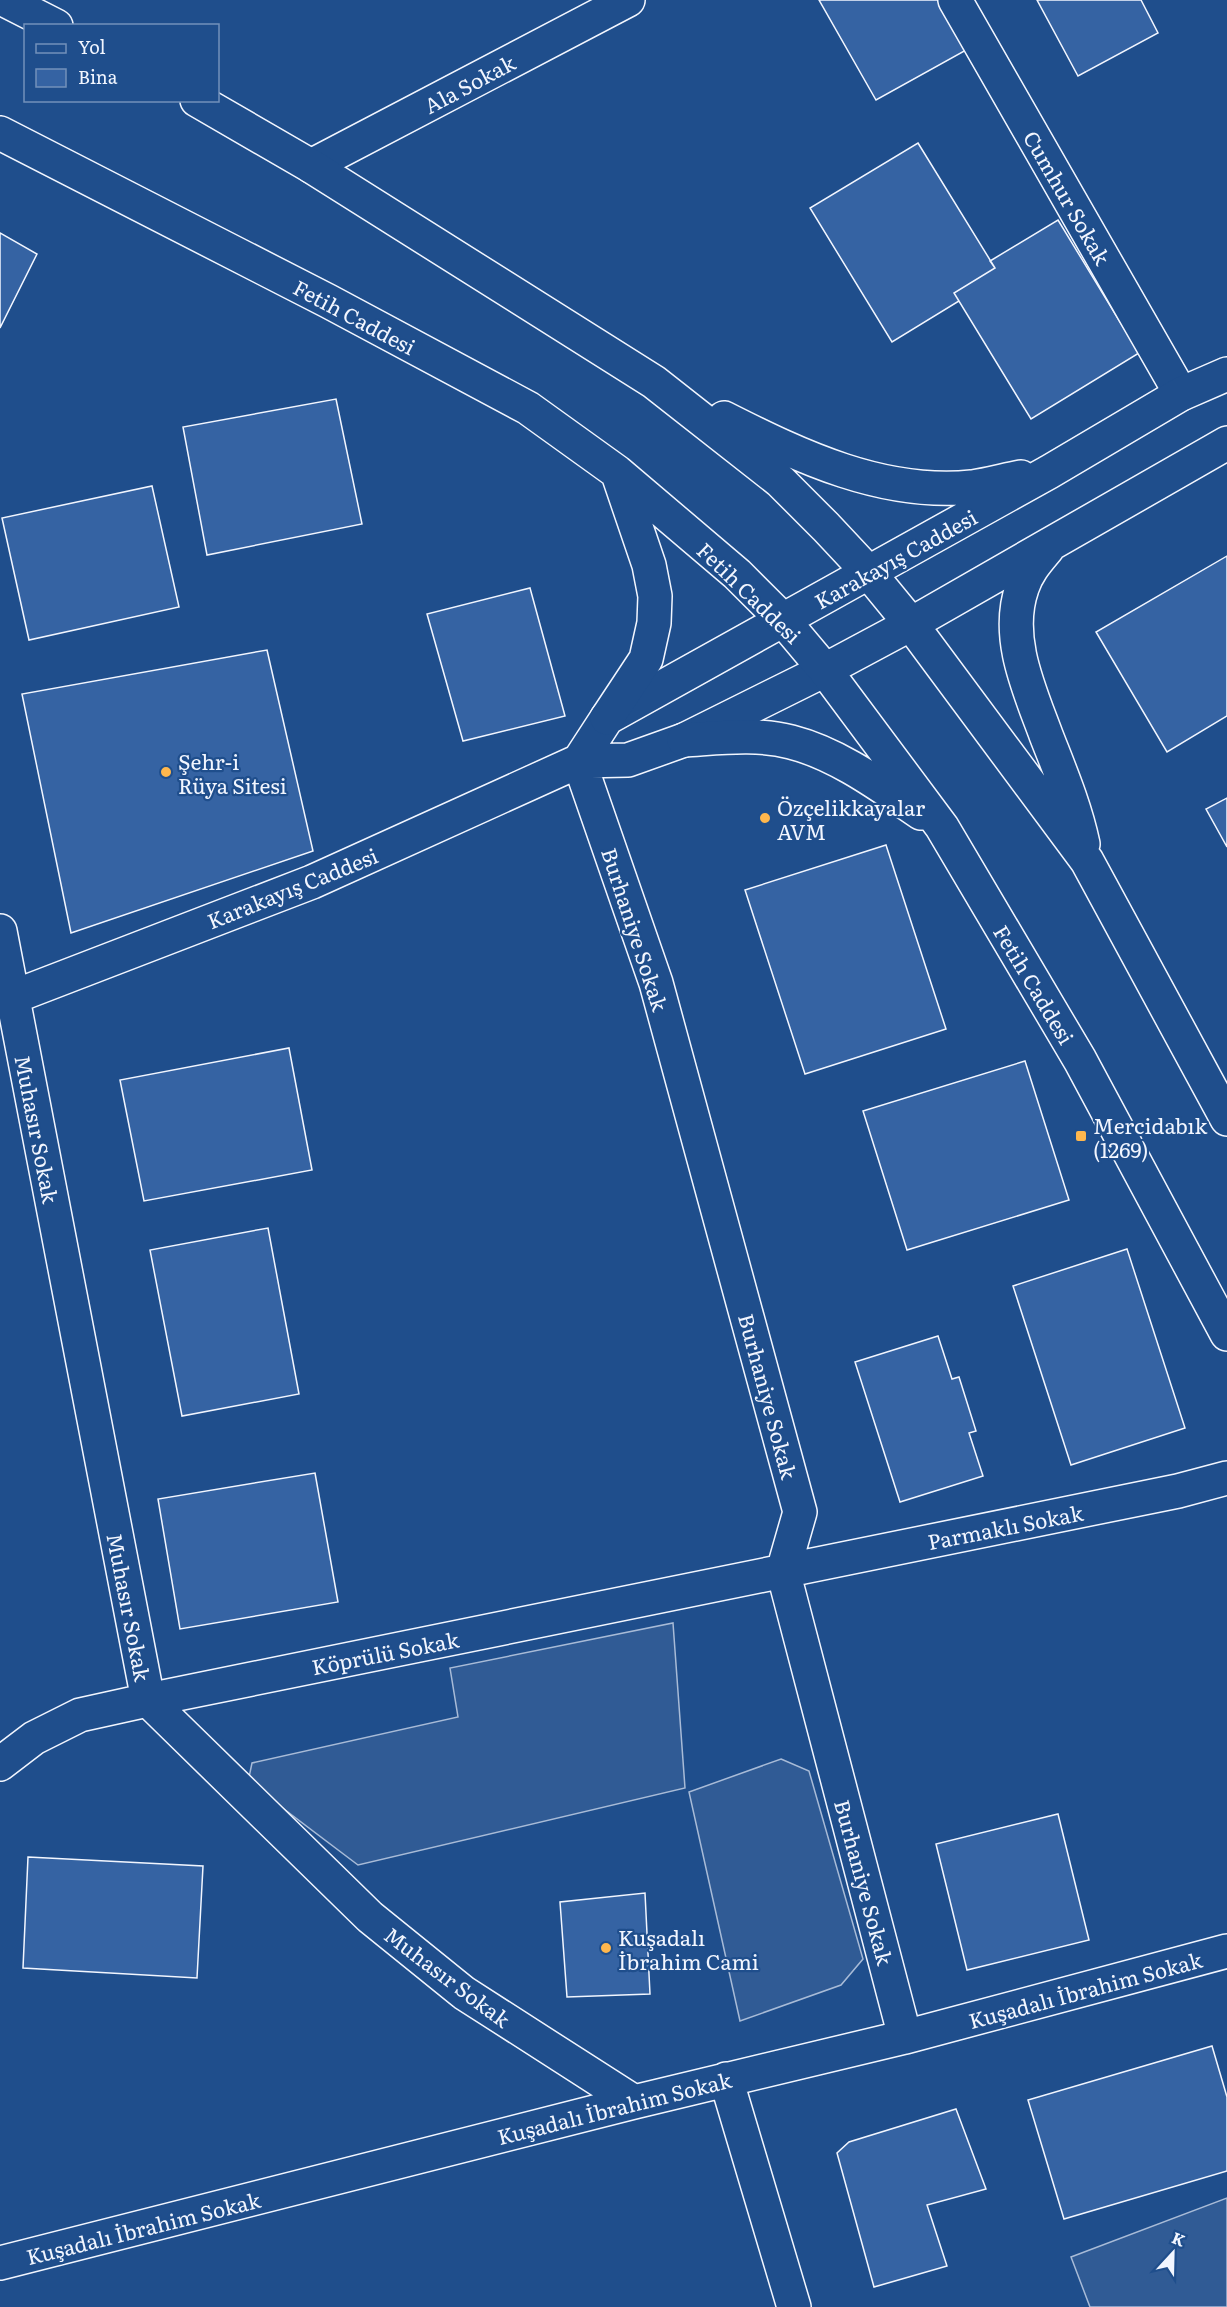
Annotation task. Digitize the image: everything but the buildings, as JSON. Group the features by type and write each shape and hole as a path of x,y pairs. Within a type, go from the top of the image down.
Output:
{"street":[{"path":"5,0 52,24"},
{"name":"Ala Sokak","path":"311,166 628,0"},
{"name":"Cumhur Sokak","path":"955,0 1181,394"},
{"path":"200,102 311,166 654,382 816,462 865,478 914,487 971,487 1049,472"},
{"name":"Fetih Caddesi","path":"0,133 328,301 528,408 617,472 737,574 783,620 825,670 942,827 1080,1060 1227,1334"},
{"name":"Karakayış Caddesi","path":"579,761 607,718 870,574 1181,394 1227,374"},
{"path":"654,382 780,481 870,574 911,624 1087,861 1227,1119"},
{"name":"Karakayış Caddesi","path":"7,1000 312,882 579,761 628,760 684,740 825,670 911,624 1227,443"},
{"path":"607,718 646,659 654,623 655,596 649,565 617,472"},
{"path":"1051,544 1031,568 1022,588 1016,632 1028,687 1077,817 1087,861"},
{"path":"684,740 757,738 790,741 849,766 942,827"},
{"name":"Burhaniye Sokak","path":"579,761 656,983 800,1512 783,1571 905,2037"},
{"name":"Muhasır Sokak","path":"0,931 7,1000 148,1700 370,1917 464,1993 634,2102"},
{"name":"Parmaklı Sokak","path":"783,1571 1178,1491 1227,1478"},
{"name":"Köprülü Sokak","path":"0,1764 34,1738 80,1715 783,1571"},
{"name":"Kuşadalı İbrahim Sokak","path":"0,2263 1226,1955"},
{"path":"726,2079 794,2307"}],"shaded area":[{"path":"673,1623 685,1788 358,1865 248,1782 252,1763 458,1717 450,1668"},
{"path":"781,1759 809,1771 863,1959 841,1985 740,2021 689,1792"},
{"path":"1227,2198 1227,2307 1090,2307 1071,2257"}],"place":[{"name":"Şehr-i Rüya Sitesi","path":"166,772"},
{"name":"Özçelikkayalar AVM","path":"765,818"},
{"name":"Mercidabık (1269)","path":"1081,1136"},
{"name":"Kuşadalı İbrahim Cami","path":"606,1948"}]}
